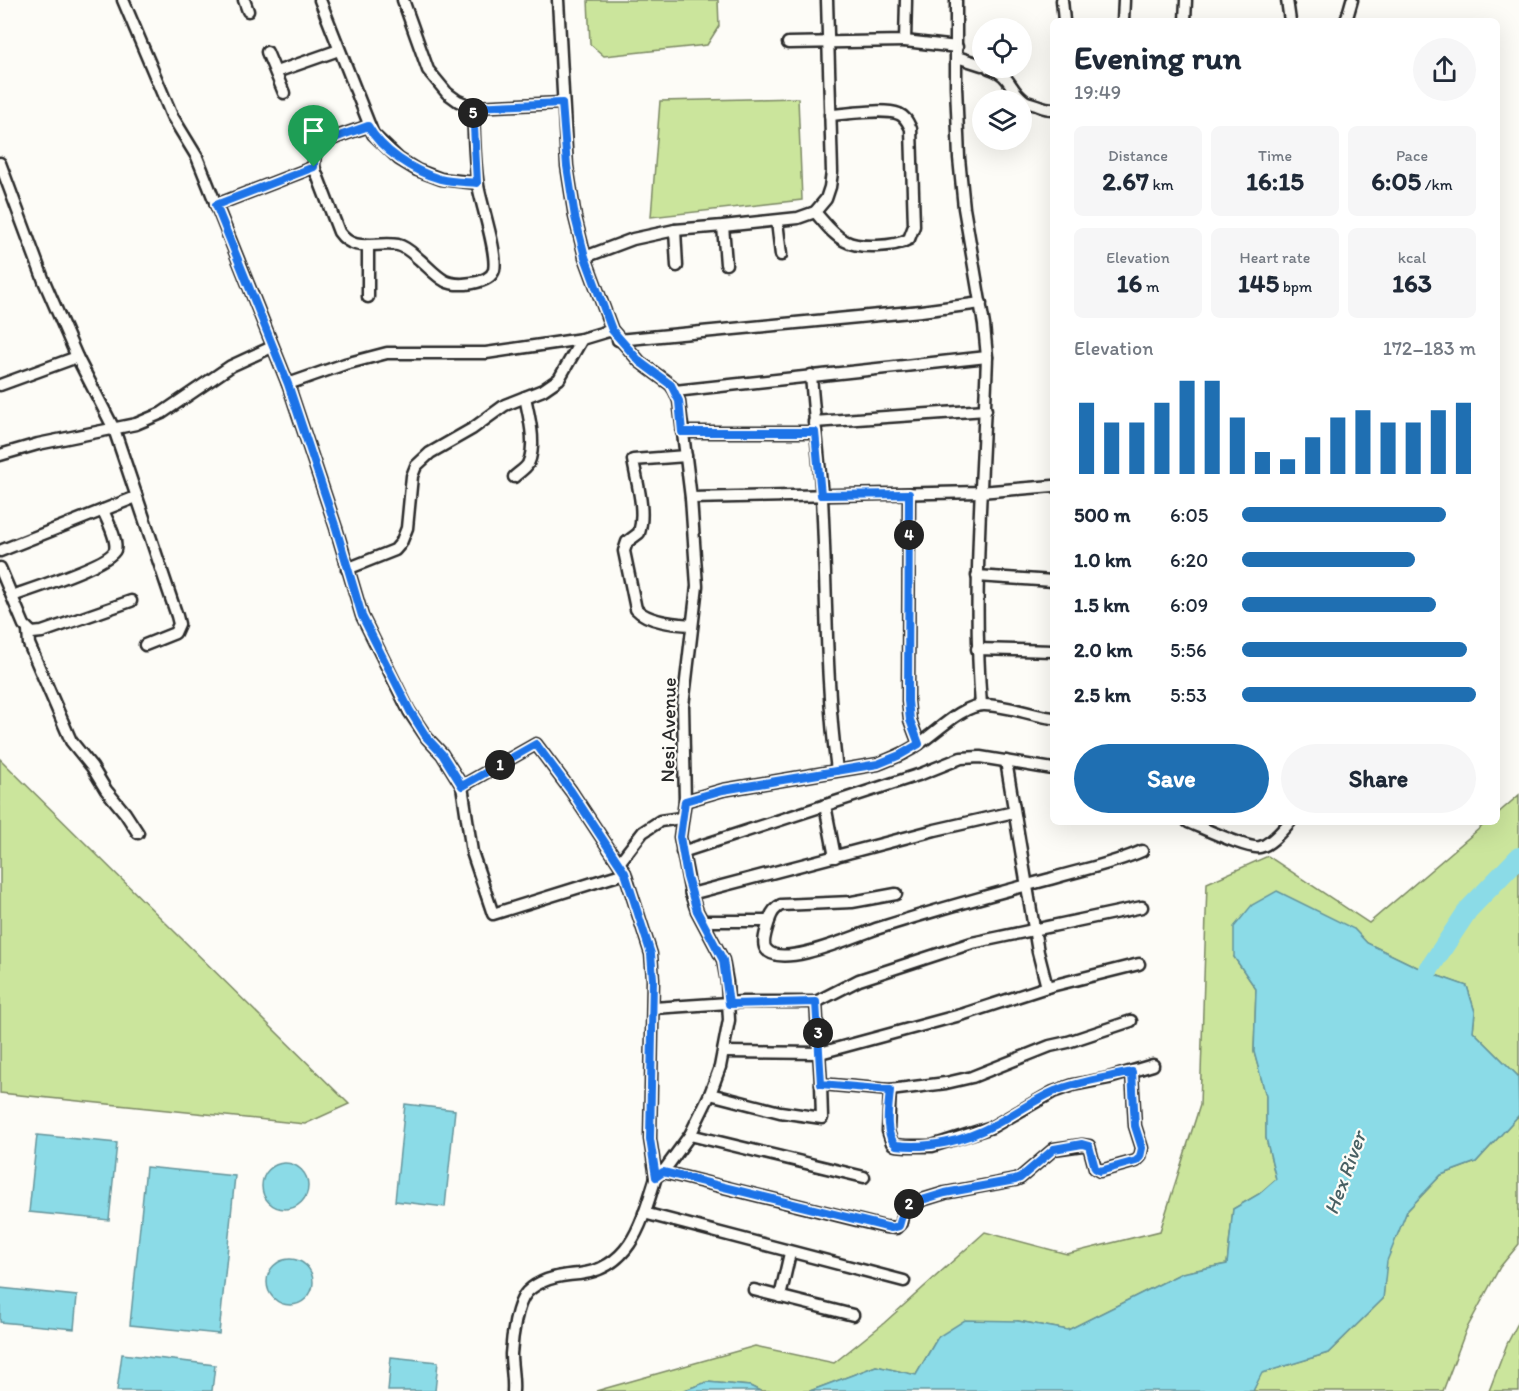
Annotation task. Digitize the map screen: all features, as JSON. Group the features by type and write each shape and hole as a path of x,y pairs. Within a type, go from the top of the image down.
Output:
{"street":[{"path":"123,0 172,116 196,157 288,384 336,528 362,616 410,711 462,786 472,852 493,914 622,868 643,832 660,821 681,819"},
{"path":"244,0 248,11"},
{"path":"320,0 373,134 399,159 417,170 441,179 477,183"},
{"path":"403,0 428,70 447,93 458,101 473,107 562,103"},
{"path":"558,0 562,103 570,188 585,257 615,335 640,362 671,385 675,392 987,357"},
{"path":"585,257 633,239 675,230 777,221 798,218 815,212 826,199 832,172 827,0"},
{"path":"905,41 906,0"},
{"path":"956,0 960,168 987,357 977,576 977,650 981,705"},
{"path":"1062,0 1064,18"},
{"path":"1123,18 1124,0"},
{"path":"1185,18 1186,0"},
{"path":"1287,0 1290,18"},
{"path":"1347,18 1352,0"},
{"path":"788,43 905,41 957,52 972,60"},
{"path":"276,72 339,50"},
{"path":"267,52 284,93"},
{"path":"1007,78 1015,91 1026,102 1050,109"},
{"path":"368,126 331,140 319,147 315,156 314,167 339,232 345,240 352,244 398,245 408,250 446,282 457,284 488,278 493,273 495,260 477,183 473,107"},
{"path":"815,212 835,234 853,244 880,246 903,243 909,239 914,226 911,129 906,119 898,114 883,112 830,115"},
{"path":"0,163 5,197 77,357 114,429 179,624 175,633 145,645"},
{"path":"216,205 314,167"},
{"path":"777,221 781,255"},
{"path":"723,226 726,264"},
{"path":"675,230 678,266"},
{"path":"368,245 368,297"},
{"path":"288,384 345,364 387,353 486,353 615,335 921,311 981,303"},
{"path":"347,569 395,550 401,543 407,528 412,476 416,466 430,453 472,429 505,405 543,390 559,379 582,339"},
{"path":"0,455 38,444 136,424 162,413 231,366 272,347"},
{"path":"0,385 77,357"},
{"path":"811,375 821,495 830,682 837,770"},
{"name":"Nesi Avenue","path":"513,1391 511,1355 513,1334 518,1310 526,1293 551,1279 596,1271 614,1262 626,1250 634,1238 659,1175 690,1135 710,1094 724,1052 729,1004 723,960 691,894 680,837 685,801 683,706 697,586 691,498 679,401 675,392"},
{"path":"514,477 528,465 531,451 531,429 525,397"},
{"path":"682,432 815,427 986,410"},
{"path":"686,456 633,460 640,496 641,526 639,534 627,542 624,552 636,609 646,615 678,624 692,625"},
{"path":"691,498 980,492 1050,486"},
{"path":"909,494 908,701 910,720 919,744"},
{"path":"0,551 136,497"},
{"path":"12,596 62,579 99,563 112,554 115,544 104,510"},
{"path":"0,568 28,631 29,644 71,741 92,766 106,790 138,833"},
{"path":"977,576 1050,581"},
{"path":"28,631 42,632 131,601"},
{"path":"977,650 1050,651"},
{"path":"685,801 723,790 878,764 919,744 965,710 981,705 1010,708 1050,718"},
{"path":"462,786 536,744 571,791 622,868 651,954 654,1008 650,1139 659,1175 873,1224 896,1227 901,1222 903,1212 909,1204 945,1193 1015,1180 1030,1170 1048,1151 1059,1147 1082,1144 1089,1146 1095,1168 1100,1171 1136,1161 1140,1157 1142,1148 1135,1126 1132,1072"},
{"path":"682,852 921,774 961,758 980,757 1050,768"},
{"path":"1006,761 1034,931 1047,987"},
{"path":"825,805 835,857"},
{"path":"691,894 935,830 1014,812"},
{"path":"1195,825 1247,846 1260,847 1287,825"},
{"path":"896,894 852,902 781,905 773,911 769,921 764,944 766,949 772,954 781,956 816,950 928,912 1142,851"},
{"path":"654,1008 816,1002 859,980 926,960 972,943 1142,907"},
{"path":"703,921 769,921"},
{"path":"724,1052 820,1053 964,1014 1047,987 1139,964"},
{"path":"710,1094 780,1112 822,1118 816,1002"},
{"path":"821,1084 890,1090 972,1077 1050,1046 1131,1021"},
{"path":"890,1090 888,1131 892,1143 906,1146 932,1146 992,1126 1072,1084 1132,1072 1153,1065"},
{"path":"690,1135 864,1177"},
{"path":"644,1213 904,1281"},
{"path":"780,1297 790,1253"},
{"path":"754,1290 853,1315"}],"green space":[{"path":"588,0 718,0 719,26 707,45 604,56 590,44"},
{"path":"798,98 802,200 651,217 660,101"},
{"path":"0,759 349,1104 305,1124 0,1093"},
{"path":"1519,795 1519,1094 1518,1076 1473,1031 1475,1012 1467,986 1427,972 1367,943 1354,929 1234,957 1256,989 1254,1052 1266,1096 1266,1138 1276,1179 1259,1194 1233,1209 1227,1264 1182,1273 1068,1330 1018,1321 938,1337 916,1375 876,1366 810,1391 760,1391 750,1386 707,1382 682,1391 596,1391 755,1346 834,1363 884,1323 985,1232 1067,1254 1160,1231 1200,1105 1207,883 1268,856 1369,923 1483,825 1500,825 1500,811"},
{"path":"1519,1115 1519,1244 1500,1267 1466,1330 1443,1391 1253,1391 1261,1373 1328,1353 1383,1299 1386,1261 1407,1211 1441,1175 1476,1162"},
{"path":"1519,1321 1519,1391 1489,1391 1507,1344"}],"water":[{"name":"Hex River","path":"1277,891 1354,929 1367,943 1427,972 1467,986 1475,1012 1473,1031 1518,1076 1519,1115 1476,1162 1441,1175 1407,1211 1387,1261 1383,1299 1328,1353 1262,1373 1253,1391 810,1391 876,1366 916,1375 938,1337 965,1320 1018,1321 1068,1330 1182,1273 1227,1264 1233,1209 1259,1194 1276,1179 1266,1138 1266,1096 1254,1052 1256,989 1234,957 1234,927 1252,905"},
{"path":"405,1104 455,1110 445,1207 395,1201"},
{"path":"37,1135 117,1143 109,1220 29,1212"},
{"path":"285,1163 301,1170 308,1186 301,1202 285,1209 269,1202 262,1186 269,1170"},
{"path":"146,1167 235,1176 219,1334 130,1325"},
{"path":"290,1259 306,1266 313,1282 306,1298 290,1305 274,1298 267,1282 274,1266"},
{"path":"0,1288 77,1296 74,1329 0,1322"},
{"path":"122,1354 215,1365 212,1391 117,1391"},
{"path":"391,1357 438,1362 435,1391 388,1391"},
{"path":"707,1382 750,1386 760,1391 682,1391"}],"waterway":[{"path":"1417,996 1427,972 1468,910 1519,857"}],"route":[{"path":"562,103 570,188 585,257 612,330 618,340 640,362 671,385 675,392 679,401 682,432 815,432 821,495 909,494 908,701 910,720 919,744 878,764 723,790 685,801 680,837 691,894 697,911 723,960 729,1004 816,1002 821,1084 890,1090 888,1131 892,1143 906,1146 932,1146 992,1126 1072,1084 1132,1072 1135,1126 1142,1148 1142,1153 1136,1161 1100,1171 1095,1168 1089,1146 1082,1144 1059,1147 1048,1151 1030,1170 1015,1180 945,1193 909,1204 905,1207 899,1226 891,1228 663,1172 656,1177 650,1139 654,1008 651,954 625,873 571,791 536,744 462,786 410,711 362,616 336,528 288,384 216,205 314,167 319,147 368,126 373,134 399,159 417,170 441,179 477,183 473,107 562,103"}]}
